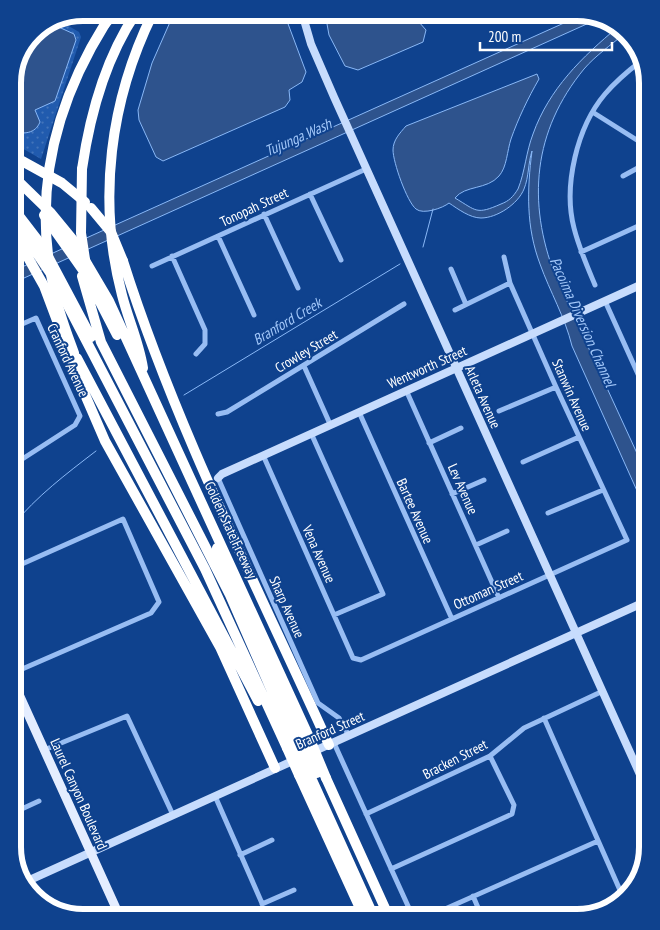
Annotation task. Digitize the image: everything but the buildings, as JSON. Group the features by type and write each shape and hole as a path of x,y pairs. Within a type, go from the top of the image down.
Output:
{"highway":[{"path":"107,21 81,65 70,89 54,141 46,186 46,236 49,265 57,304 74,353 240,664 262,710 276,725"},
{"path":"124,21 113,40 98,75 83,123 75,234 101,342 190,512 233,605"},
{"path":"79,169 89,124 104,77 118,43 131,21"},
{"path":"146,380 141,355 122,294 112,240 110,224 110,169 119,107 133,58 149,21"},
{"path":"21,161 62,184 91,208 111,232 124,262 165,378 189,434 331,744"},
{"name":"Golden State Freeway","path":"21,184 50,212 110,301 146,380 298,743 323,779 385,909"},
{"path":"21,191 70,242"},
{"path":"21,223 36,251 44,286 83,390 105,441 220,647 275,768"},
{"name":"Golden State Freeway","path":"21,229 56,276 204,569 276,725 298,743 303,773 360,909"},
{"path":"21,239 36,251"},
{"path":"79,257 219,554 298,743"},
{"path":"56,276 233,605 298,743"},
{"path":"85,278 106,340 219,554"},
{"path":"303,773 370,909"},
{"path":"323,779 378,909"}],"main road":[{"name":"Arleta Avenue","path":"305,21 311,44 343,118 639,770"},
{"name":"Wentworth Street","path":"218,478 222,474 330,424 639,286"},
{"name":"Branford Street","path":"31,879 639,605"},
{"name":"Laurel Canyon Boulevard","path":"22,704 116,909"}],"street":[{"path":"595,285 581,252 573,226 569,189 576,148 603,96 618,80 636,65"},
{"path":"594,113 639,141"},
{"path":"624,176 639,168"},
{"name":"Tonopah Street","path":"152,266 366,169"},
{"path":"310,194 341,260"},
{"path":"264,214 298,288"},
{"path":"581,252 639,226"},
{"path":"218,236 254,315"},
{"path":"172,256 205,330 205,344 196,354"},
{"name":"Stanwin Avenue","path":"504,257 510,282 579,438 627,540"},
{"path":"451,269 466,302"},
{"path":"455,310 466,302 510,282"},
{"path":"605,301 639,375"},
{"name":"Crowley Street","path":"218,414 227,412 404,304"},
{"name":"Cranford Avenue","path":"21,325 36,318 80,416 75,425 21,460"},
{"path":"304,366 330,424"},
{"path":"499,411 556,387"},
{"name":"Lev Avenue","path":"406,390 499,598"},
{"name":"Bartee Avenue","path":"358,412 452,619"},
{"path":"429,443 461,428"},
{"path":"311,433 383,594 334,615"},
{"path":"524,462 579,438"},
{"name":"Vena Avenue","path":"263,455 353,658 357,660"},
{"name":"Sharp Avenue","path":"218,478 318,703 339,718 349,736"},
{"path":"452,494 484,480"},
{"path":"548,513 603,490"},
{"path":"21,564 123,519 158,596 158,606 151,613 21,669"},
{"path":"476,545 508,531"},
{"name":"Ottoman Street","path":"357,660 361,660 627,540"},
{"name":"Bracken Street","path":"366,814 490,756 524,728 603,691"},
{"path":"44,750 127,716 172,815"},
{"path":"544,718 621,891"},
{"path":"331,744 366,814 409,909"},
{"path":"391,869 512,814 514,805 490,756"},
{"path":"215,796 264,909"},
{"path":"21,809 39,801"},
{"path":"240,855 272,840"},
{"path":"446,909 598,841"},
{"path":"262,904 294,890"},
{"path":"473,896 478,909"}],"shaded area":[{"path":"170,21 287,21 306,72 302,82 289,90 290,100 285,107 163,161 156,157 139,120 138,110 152,63"},
{"path":"326,21 418,21 426,30 423,42 358,70 345,66 329,35"},
{"path":"568,21 590,22 21,279 21,267"},
{"path":"65,24 79,32 81,37 41,159 21,148 21,79 23,67 39,39"},
{"path":"58,27 74,34 76,40 55,101 35,110 40,122 35,129 21,133 21,79 23,67 39,39"},
{"path":"612,33 619,38 584,69 567,93 554,117 545,142 538,194 546,248 555,275 639,458 639,495 572,346 535,250 529,208 532,151 526,184 517,200 494,216 477,218 468,215 449,203 438,209 428,211 416,209 412,205 401,181 393,150 399,134 406,126 537,74 539,79 527,101 511,139 502,172 488,184 464,191 455,198 477,210 486,210 506,202 518,189 533,134 548,103 557,88 592,50"}],"waterway":[{"name":"Branford Creek","path":"423,247 433,209"},
{"name":"Branford Creek","path":"184,395 400,264"},
{"name":"Branford Creek","path":"21,515 63,477 96,451"}],"water label":[{"name":"Tujunga Wash","path":"298,137"},
{"name":"Pacoima Diversion Channel","path":"583,322"}]}
